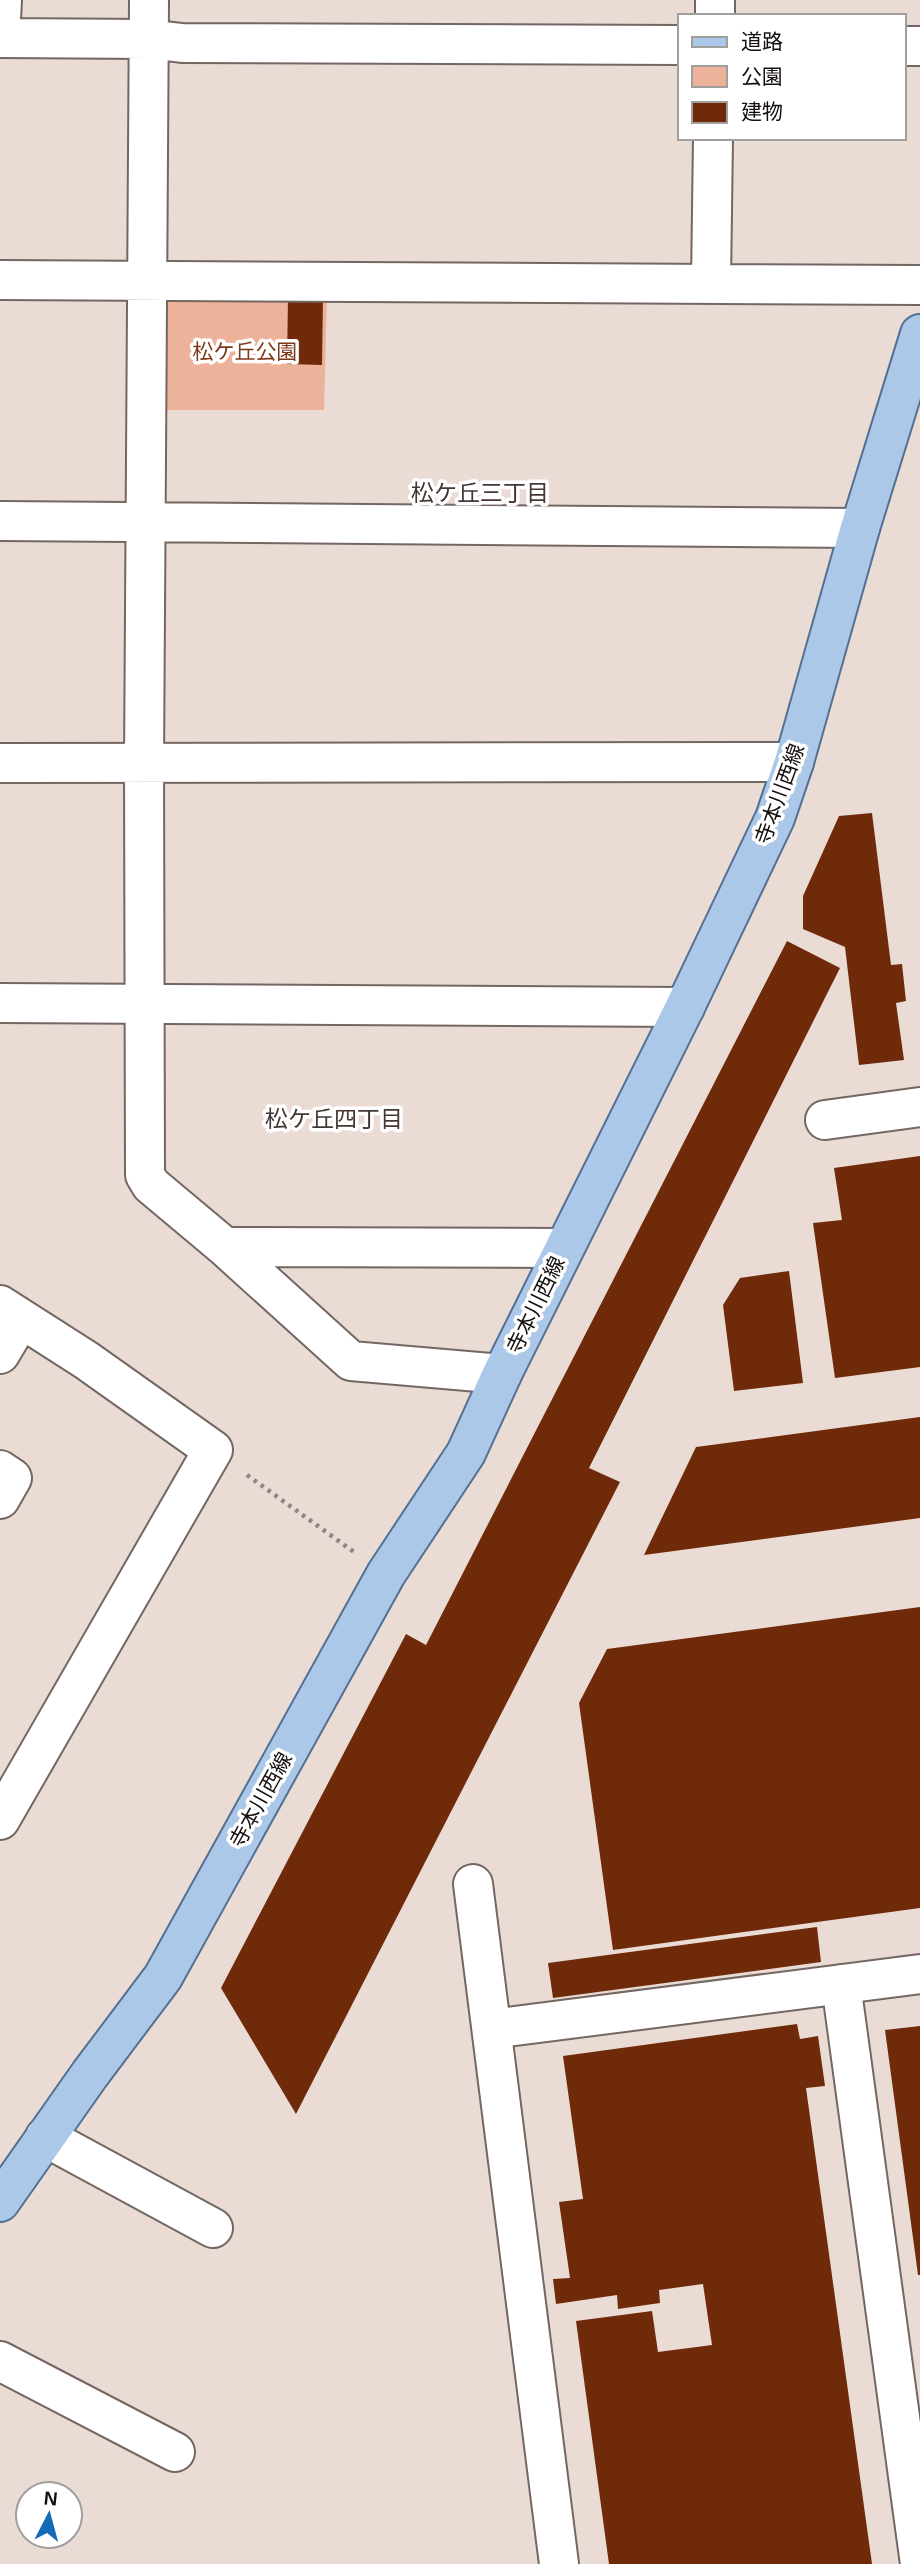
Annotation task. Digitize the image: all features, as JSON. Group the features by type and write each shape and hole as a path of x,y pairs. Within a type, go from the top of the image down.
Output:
{"main road":[{"name":"寺本川西線","path":"5,2184 46,2137 163,1977 386,1574 466,1453 563,1248 685,1007 775,818 794,762 860,528 920,334"}],"street":[{"path":"2,0 0,38 149,39 182,43 678,45"},
{"path":"149,0 144,764 145,1175 151,1185 225,1247 351,1361 502,1374"},
{"path":"711,283 713,140"},
{"path":"0,280 920,285"},
{"path":"0,522 860,528"},
{"path":"0,763 794,762"},
{"path":"0,1003 685,1007"},
{"path":"825,1120 920,1107"},
{"path":"225,1247 563,1248"},
{"path":"0,1354 10,1312 86,1360 213,1450 0,1820"},
{"path":"0,1470 12,1478 0,1499"},
{"path":"473,1884 559,2564"},
{"path":"492,2029 920,1974"},
{"path":"841,1984 920,2564"},
{"path":"46,2137 213,2228"},
{"path":"0,2361 175,2452"}],"path":[{"path":"213,1450 386,1574"}],"green space":[{"name":"松ケ丘公園","path":"165,293 327,294 324,410 165,410"}],"building":[{"path":"288,297 323,297 322,365 287,364"},
{"path":"872,813 891,965 902,964 906,1001 896,1003 904,1060 859,1065 845,947 803,929 803,896 839,816"},
{"path":"787,941 840,968 589,1468 620,1482 296,2114 221,1988 406,1634 426,1645"},
{"path":"920,1156 920,1367 835,1378 813,1223 842,1220 834,1168"},
{"path":"789,1271 803,1383 734,1391 723,1305 740,1278"},
{"path":"920,1417 920,1518 644,1555 696,1447"},
{"path":"920,1607 920,1908 613,1950 579,1703 607,1649"},
{"path":"817,1927 821,1962 553,1998 548,1963"},
{"path":"797,2024 800,2039 818,2036 825,2086 806,2088 872,2564 609,2564 576,2321 652,2311 658,2352 712,2345 703,2284 659,2290 660,2303 618,2309 617,2295 556,2304 553,2279 570,2278 559,2202 583,2199 563,2056"},
{"path":"920,2026 920,2275 918,2275 885,2030"}],"district":[{"name":"松ケ丘三丁目","path":"480,493"},
{"name":"松ケ丘四丁目","path":"334,1119"}]}
